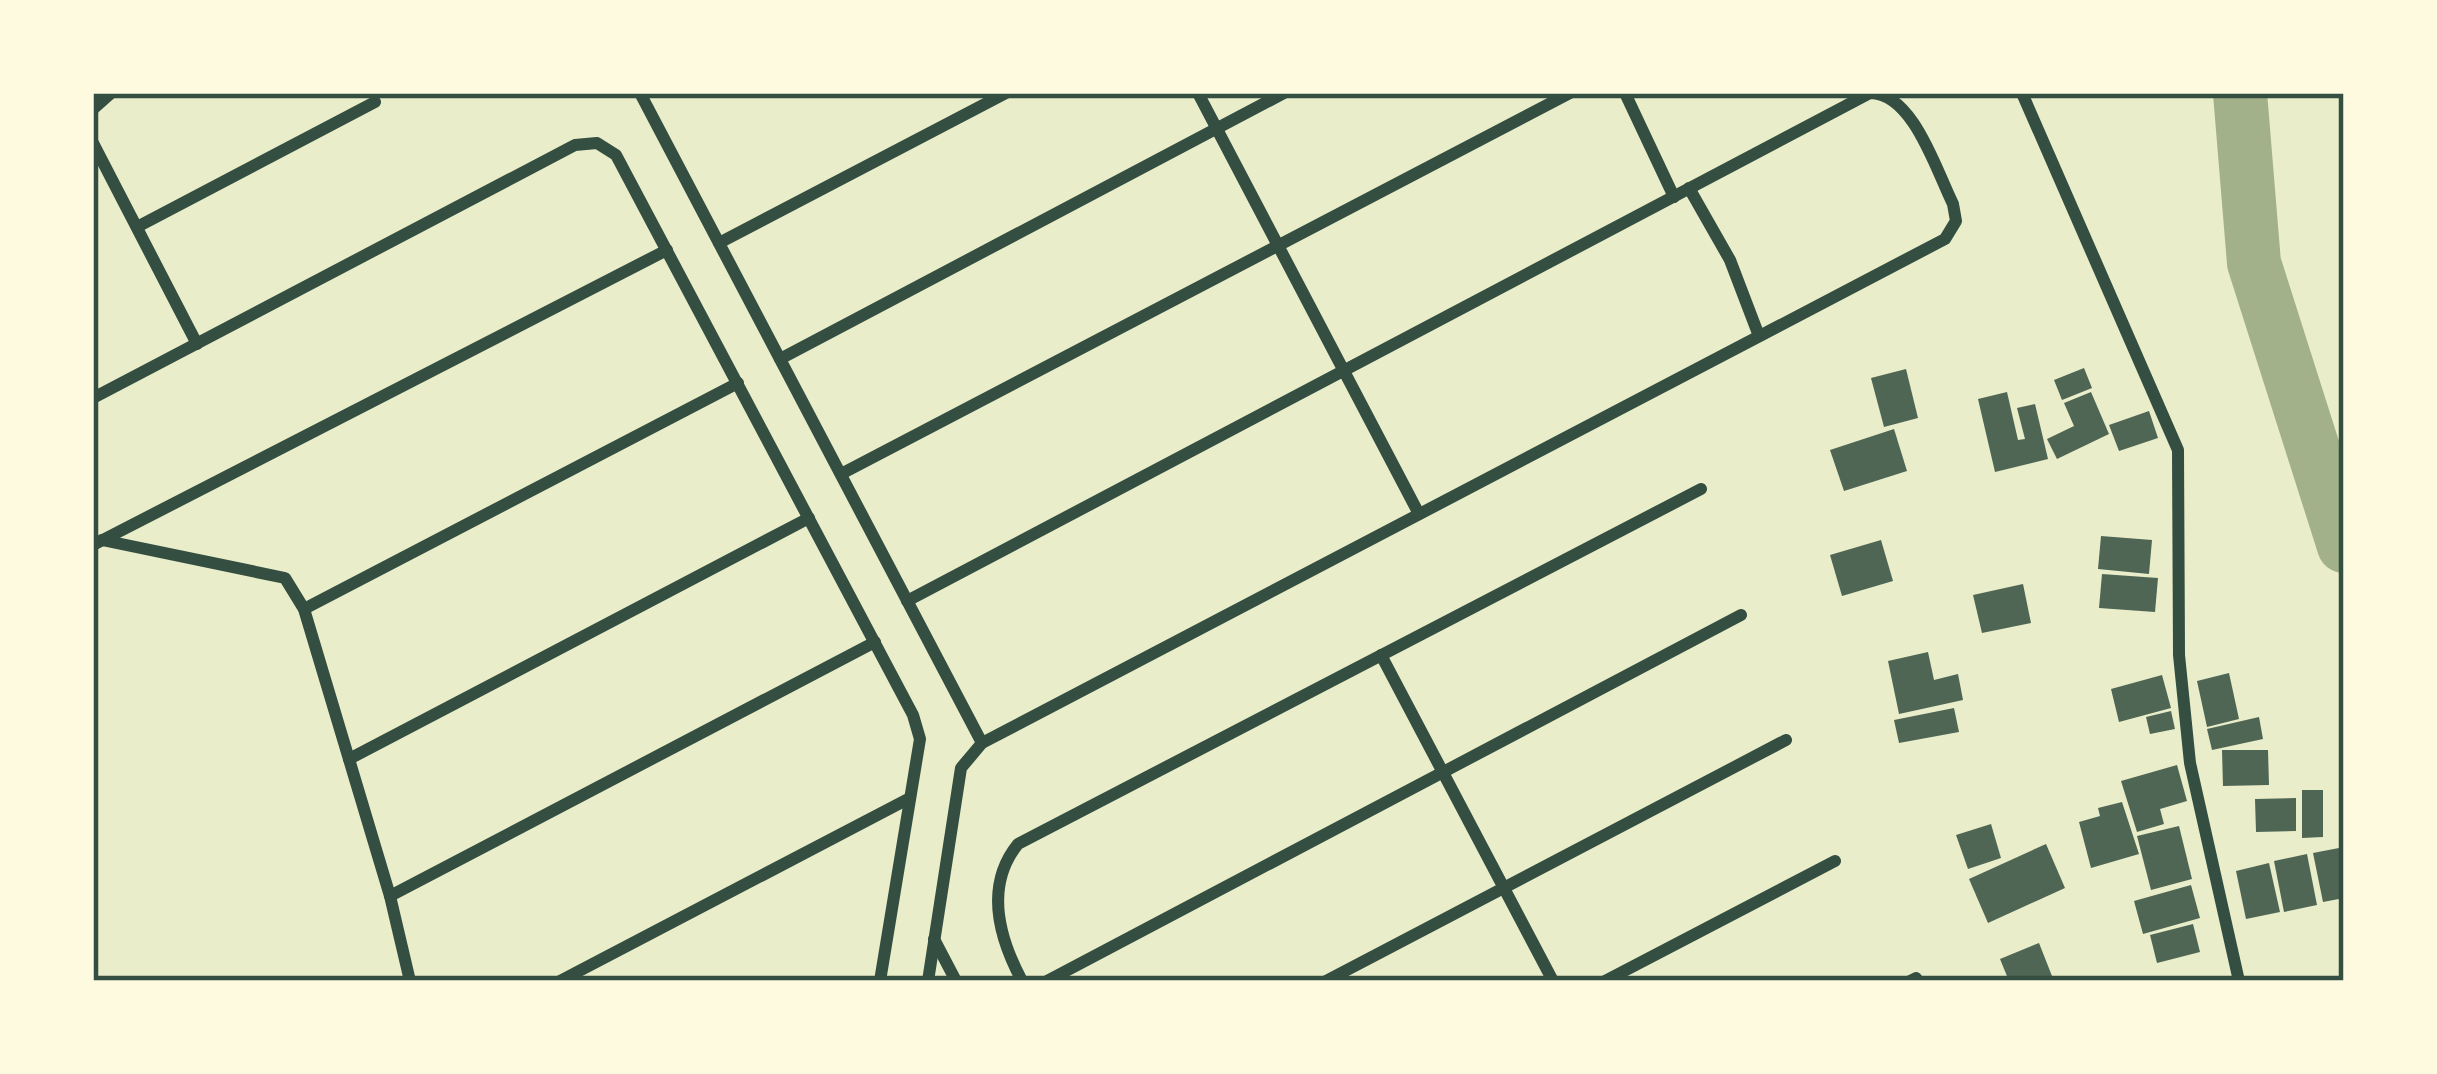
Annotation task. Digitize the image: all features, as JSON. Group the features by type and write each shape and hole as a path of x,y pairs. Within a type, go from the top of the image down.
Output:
{"street":[{"path":"719,243 1006,93"},
{"path":"1198,93 1419,514"},
{"path":"780,358 1284,93"},
{"path":"841,474 1570,93"},
{"path":"1625,93 1674,196"},
{"path":"907,601 1870,93 1886,93 1901,105 1954,203 1956,221 1945,239 982,742 961,768 928,981"},
{"path":"2022,93 2178,450 2179,655 2190,763 2239,981"},
{"path":"93,110 108,95"},
{"path":"647,95 719,243 982,742"},
{"path":"137,227 375,102"},
{"path":"93,143 197,344"},
{"path":"93,398 575,145 597,143 616,155 914,715 920,739 880,981"},
{"path":"1689,188 1730,260 1759,336"},
{"path":"98,542 667,250"},
{"path":"304,609 738,383"},
{"path":"1022,981 996,923 1005,860 1018,844 1701,489"},
{"path":"349,759 809,518"},
{"path":"98,542 285,578 304,609 390,896 410,981"},
{"path":"1047,981 1741,615"},
{"path":"390,896 875,642"},
{"path":"1382,655 1553,981"},
{"path":"1326,981 1786,740"},
{"path":"560,981 910,798"},
{"path":"1605,981 1835,861"},
{"path":"934,938 956,981"}],"building":[{"path":"2084,368 2092,388 2062,400 2054,380"},
{"path":"1906,369 1918,418 1884,427 1871,378"},
{"path":"2007,392 2018,440 2025,439 2017,408 2035,404 2048,459 1995,472 1978,399"},
{"path":"2091,392 2109,434 2057,459 2047,439 2074,426 2064,403"},
{"path":"2149,411 2158,438 2119,451 2109,425"},
{"path":"1894,429 1907,471 1844,491 1830,450"},
{"path":"2101,536 2152,540 2149,574 2098,569"},
{"path":"1881,540 1893,581 1842,596 1830,555"},
{"path":"2102,574 2158,578 2155,612 2099,608"},
{"path":"2023,584 2031,623 1982,633 1973,595"},
{"path":"1928,652 1934,680 1958,674 1963,700 1899,714 1888,661"},
{"path":"2229,673 2239,719 2207,727 2197,681"},
{"path":"2162,675 2171,708 2119,722 2111,689"},
{"path":"1954,708 1959,732 1899,743 1894,720"},
{"path":"2171,711 2175,729 2150,734 2146,717"},
{"path":"2259,717 2263,739 2212,750 2207,729"},
{"path":"2222,750 2268,750 2269,785 2223,786"},
{"path":"2177,765 2187,801 2160,809 2164,824 2137,832 2121,781"},
{"path":"2302,790 2323,790 2323,837 2302,838"},
{"path":"2296,798 2296,831 2256,832 2255,799"},
{"path":"2122,802 2139,854 2091,868 2079,822 2100,816 2098,808"},
{"path":"1991,824 2001,858 1968,869 1956,835"},
{"path":"2179,826 2192,879 2151,890 2137,836"},
{"path":"2046,844 2065,888 1988,923 1969,879"},
{"path":"2344,847 2344,898 2323,902 2313,853"},
{"path":"2307,854 2317,905 2284,912 2274,861"},
{"path":"2269,863 2280,912 2246,919 2236,871"},
{"path":"2191,885 2200,918 2143,934 2134,901"},
{"path":"2193,924 2200,952 2157,963 2150,935"},
{"path":"2039,943 2052,976 2009,981 2000,959"}],"waterway":[{"path":"2240,93 2254,263 2344,546"}]}
